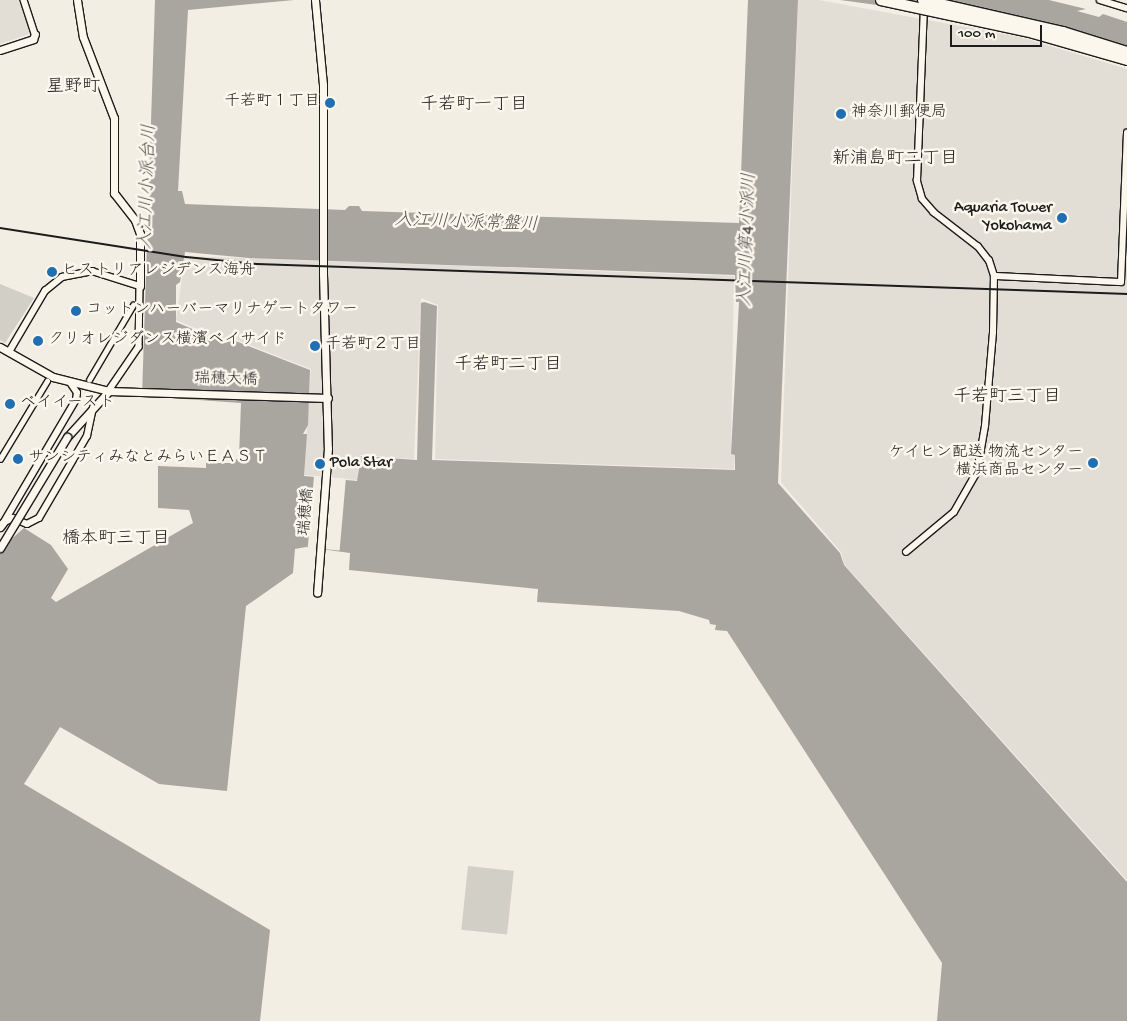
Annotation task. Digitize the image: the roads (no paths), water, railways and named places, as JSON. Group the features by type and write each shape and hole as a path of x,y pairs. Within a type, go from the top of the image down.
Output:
{"highway":[{"path":"881,0 1033,33 1127,60"},
{"path":"924,0 1062,32 1127,52"}],"street":[{"path":"0,50 33,39 34,34 24,0"},
{"path":"0,548 67,438 93,406 109,391 137,352 139,339 140,234 135,220 117,201 112,182 115,125 112,105 83,37 77,0"},
{"name":"瑞穂橋","path":"315,0 323,86 323,259 328,398 317,593"},
{"path":"906,552 954,512 977,472 990,377 994,276 989,261 978,247 934,213 922,199 917,181 924,0"},
{"path":"1100,0 1127,8"},
{"path":"994,276 1121,282 1127,133"},
{"path":"9,352 45,291 62,277 92,271 140,286"},
{"path":"89,380 133,305"},
{"path":"0,347 53,377 71,384 109,391"},
{"path":"0,460 47,381"},
{"path":"1,525 76,400 77,394 71,384"},
{"name":"瑞穂大橋","path":"109,391 328,398"},
{"path":"13,518 27,524 39,518 87,436 93,406"},
{"path":"12,507 13,518"},
{"path":"1,525 13,518"}],"water":[{"path":"155,0 294,0 188,10 178,191 182,191 185,204 345,210 349,206 359,206 362,211 739,223 748,0 798,0 778,483 840,553 844,565 1127,882 1127,1021 937,1021 942,963 727,631 715,630 716,625 710,624 709,620 679,611 537,602 538,589 349,570 350,553 306,547 295,549 293,573 246,606 227,791 159,784 60,727 24,784 270,930 260,1021 0,1021 0,549 24,528 51,545 68,569 51,598 56,602 193,523 189,510 158,508 158,466 206,468 206,463 232,463 239,457 241,403 142,396","holes":["185,252 249,258 735,275 736,302 739,302 731,454 735,455 735,470 432,460 437,306 424,302 421,303 417,460 361,456 357,481 304,476 307,434 303,434 308,425 310,370 233,340 225,343 176,322 176,285 180,282"]},
{"path":"840,0 1049,0 1086,9 1077,11 1099,17 1103,14 1127,22 1127,63 1097,53 929,12"}],"railway":[{"path":"0,228 186,257 257,264 1127,294"}],"place":[{"name":"千若町１丁目","path":"330,103"},
{"name":"神奈川郵便局","path":"841,114"},
{"name":"Aquaria Tower Yokohama","path":"1062,218"},
{"name":"ヒストリアレジデンス海舟","path":"52,272"},
{"name":"コットンハーバーマリナゲートタワー","path":"76,311"},
{"name":"クリオレジダンス横濱ベイサイド","path":"38,341"},
{"name":"千若町２丁目","path":"315,346"},
{"name":"ベイイースト","path":"10,404"},
{"name":"サンシティみなとみらいＥＡＳＴ","path":"18,459"},
{"name":"ケイヒン配送 物流センター 横浜商品センター","path":"1093,463"},
{"name":"Pola Star","path":"320,464"}],"district":[{"name":"星野町","path":"73,88"},
{"name":"千若町一丁目","path":"474,106"},
{"name":"新浦島町二丁目","path":"895,160"},
{"name":"千若町二丁目","path":"508,366"},
{"name":"千若町三丁目","path":"1007,398"},
{"name":"橋本町三丁目","path":"116,540"}],"water label":[{"name":"入江川小派台川","path":"149,187"},
{"name":"入江川小派常盤川","path":"466,224"},
{"name":"入江川第4小派川","path":"749,240"}]}
